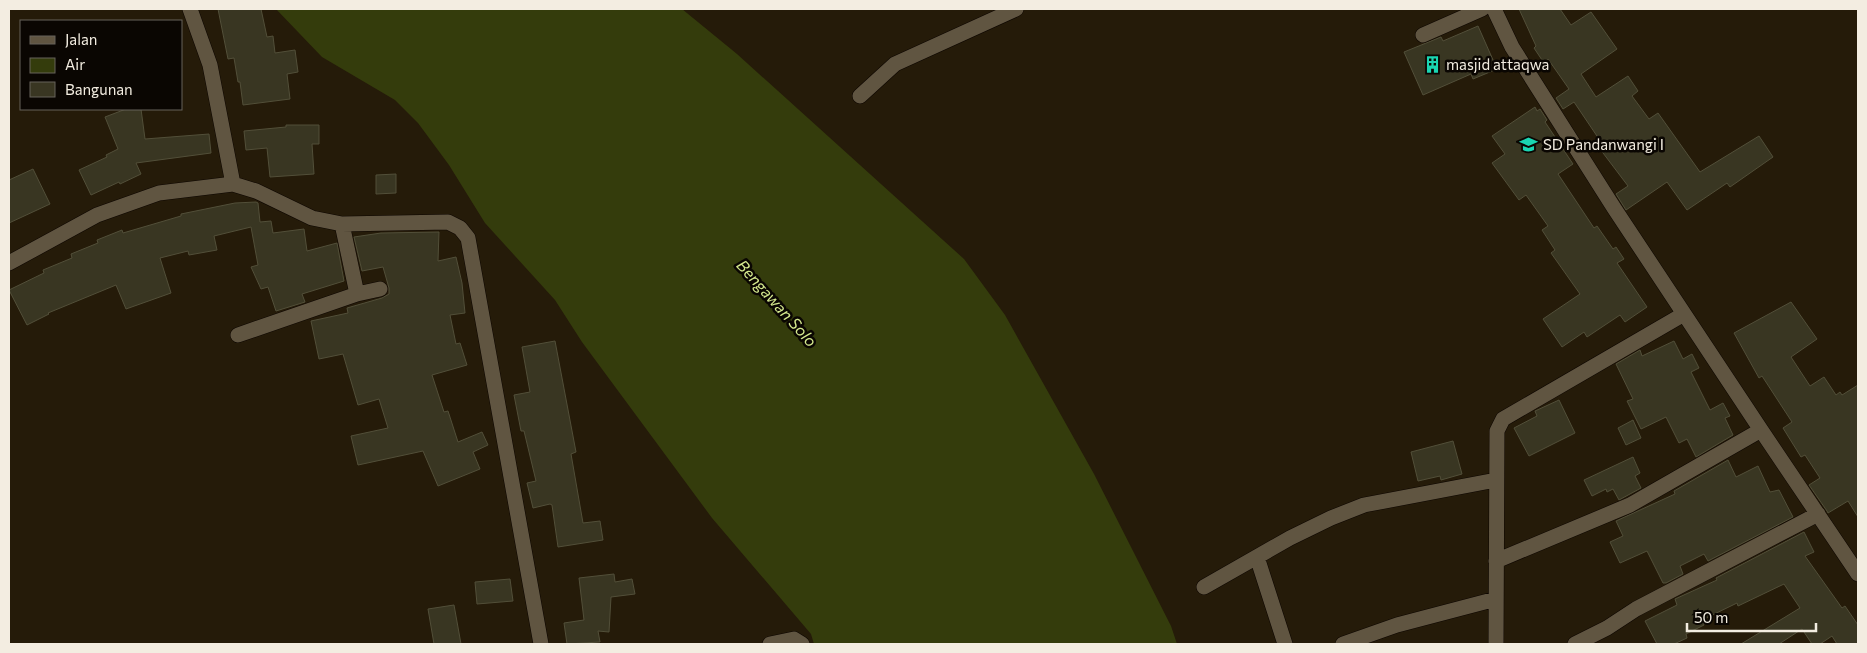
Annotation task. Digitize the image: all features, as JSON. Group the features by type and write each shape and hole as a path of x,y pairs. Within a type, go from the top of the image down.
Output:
{"street":[{"path":"190,9 210,65 233,184"},
{"path":"860,96 895,64 1016,9"},
{"path":"1423,36 1482,9"},
{"path":"1494,9 1512,47 1614,208 1858,574"},
{"path":"9,263 97,215 159,193 233,184 256,191 312,218 342,224 448,222 460,228 468,238 541,644"},
{"path":"342,224 357,294"},
{"path":"238,335 357,294 380,289"},
{"path":"1496,644 1497,431 1503,418 1684,314"},
{"path":"1496,561 1630,506 1761,430"},
{"path":"1204,587 1331,518 1364,505 1496,480"},
{"path":"1575,644 1607,628 1636,609 1818,514"},
{"path":"1257,557 1285,644"},
{"path":"1343,644 1397,625 1496,599"},
{"path":"770,644 794,639 802,644"}],"water":[{"name":"Bengawan Solo","path":"276,9 682,9 737,54 964,259 1005,315 1094,474 1171,626 1177,644 814,644 811,634 712,518 582,342 555,300 485,223 449,165 418,123 395,100 322,57"}],"building":[{"path":"218,9 261,9 267,37 273,36 275,53 295,50 298,72 287,74 290,99 243,105 234,58 228,59"},
{"path":"1519,9 1560,9 1571,25 1591,12 1617,49 1581,74 1596,97 1628,76 1638,91 1632,96 1649,119 1658,113 1700,172 1759,136 1773,157 1730,187 1727,183 1687,210 1667,182 1626,210 1616,194 1628,186 1597,145 1601,142 1574,102 1563,109 1556,98 1569,89 1548,59 1544,63 1534,48 1536,46"},
{"path":"1478,26 1497,69 1473,79 1471,74 1423,95 1404,52 1441,37 1443,41"},
{"path":"1535,107 1537,111 1540,109 1547,120 1545,122 1573,164 1558,174 1594,228 1597,226 1613,249 1616,247 1624,259 1617,263 1647,307 1625,322 1620,315 1587,337 1584,332 1562,347 1543,319 1580,294 1551,253 1555,250 1542,230 1548,226 1526,195 1519,200 1492,163 1505,154 1492,136"},
{"path":"123,110 141,110 145,139 209,134 211,153 136,163 141,174 91,195 79,170 107,157 106,155 118,149 105,117"},
{"path":"286,125 319,125 319,144 312,144 314,174 270,177 267,148 246,150 244,131 286,127"},
{"path":"33,169 50,204 9,223 9,180"},
{"path":"396,174 396,193 376,194 376,175"},
{"path":"235,203 258,203 260,222 271,221 273,233 304,229 307,251 337,243 344,281 302,294 305,302 276,311 268,287 261,289 251,267 258,265 251,227 214,236 217,250 189,255 188,251 160,258 171,293 126,309 116,285 48,313 27,325 9,290 44,273 43,270 72,258 71,254 98,243 97,240 122,230 123,233 181,216 181,214"},
{"path":"439,232 438,261 456,257 462,283 465,313 450,315 456,344 460,343 467,365 432,375 444,412 448,411 458,442 482,432 488,445 473,452 480,469 438,486 423,451 358,465 351,436 388,428 379,399 358,405 343,354 319,359 311,321 348,313 347,308 382,298 389,294 383,267 362,271 354,237 381,233"},
{"path":"1791,302 1817,339 1791,357 1810,386 1824,377 1836,395 1840,392 1842,395 1858,385 1858,517 1848,501 1828,513 1809,485 1820,478 1805,455 1801,457 1783,428 1792,422 1762,376 1759,378 1734,333"},
{"path":"555,341 576,452 571,454 583,523 600,521 603,540 558,547 552,505 533,508 527,483 536,481 524,431 521,431 514,395 530,392 522,347"},
{"path":"1674,341 1683,359 1692,354 1699,368 1691,372 1710,410 1723,403 1730,416 1725,418 1733,435 1696,457 1687,439 1679,443 1666,417 1641,429 1627,401 1633,399 1616,364 1640,350 1642,356"},
{"path":"1559,400 1575,433 1529,456 1514,428 1537,416 1535,411"},
{"path":"1633,420 1641,438 1626,445 1618,428"},
{"path":"1453,441 1462,474 1441,480 1440,476 1418,481 1411,452"},
{"path":"1633,457 1640,473 1635,476 1641,488 1619,500 1613,489 1607,492 1606,489 1592,496 1584,480"},
{"path":"1728,460 1736,477 1758,466 1770,492 1779,490 1793,517 1708,561 1704,554 1680,566 1683,574 1666,583 1663,583 1647,551 1620,563 1610,542 1623,536 1616,521 1675,494 1674,491"},
{"path":"1804,532 1814,552 1805,556 1842,608 1845,606 1858,625 1858,644 1837,644 1832,636 1820,644 1812,644 1802,629 1779,644 1741,644 1800,608 1784,584 1738,606 1737,603 1702,620 1704,625 1686,634 1687,638 1674,644 1657,644 1645,621 1677,605 1675,599 1717,580 1716,578"},
{"path":"614,574 615,582 632,579 635,594 611,597 609,632 598,631 600,642 567,644 564,623 584,620 579,578"},
{"path":"510,579 513,601 477,604 475,582"},
{"path":"454,605 461,644 434,644 428,609"}],"place":[{"name":"masjid attaqwa","path":"1432,65"},
{"name":"SD Pandanwangi I","path":"1529,145"}]}
